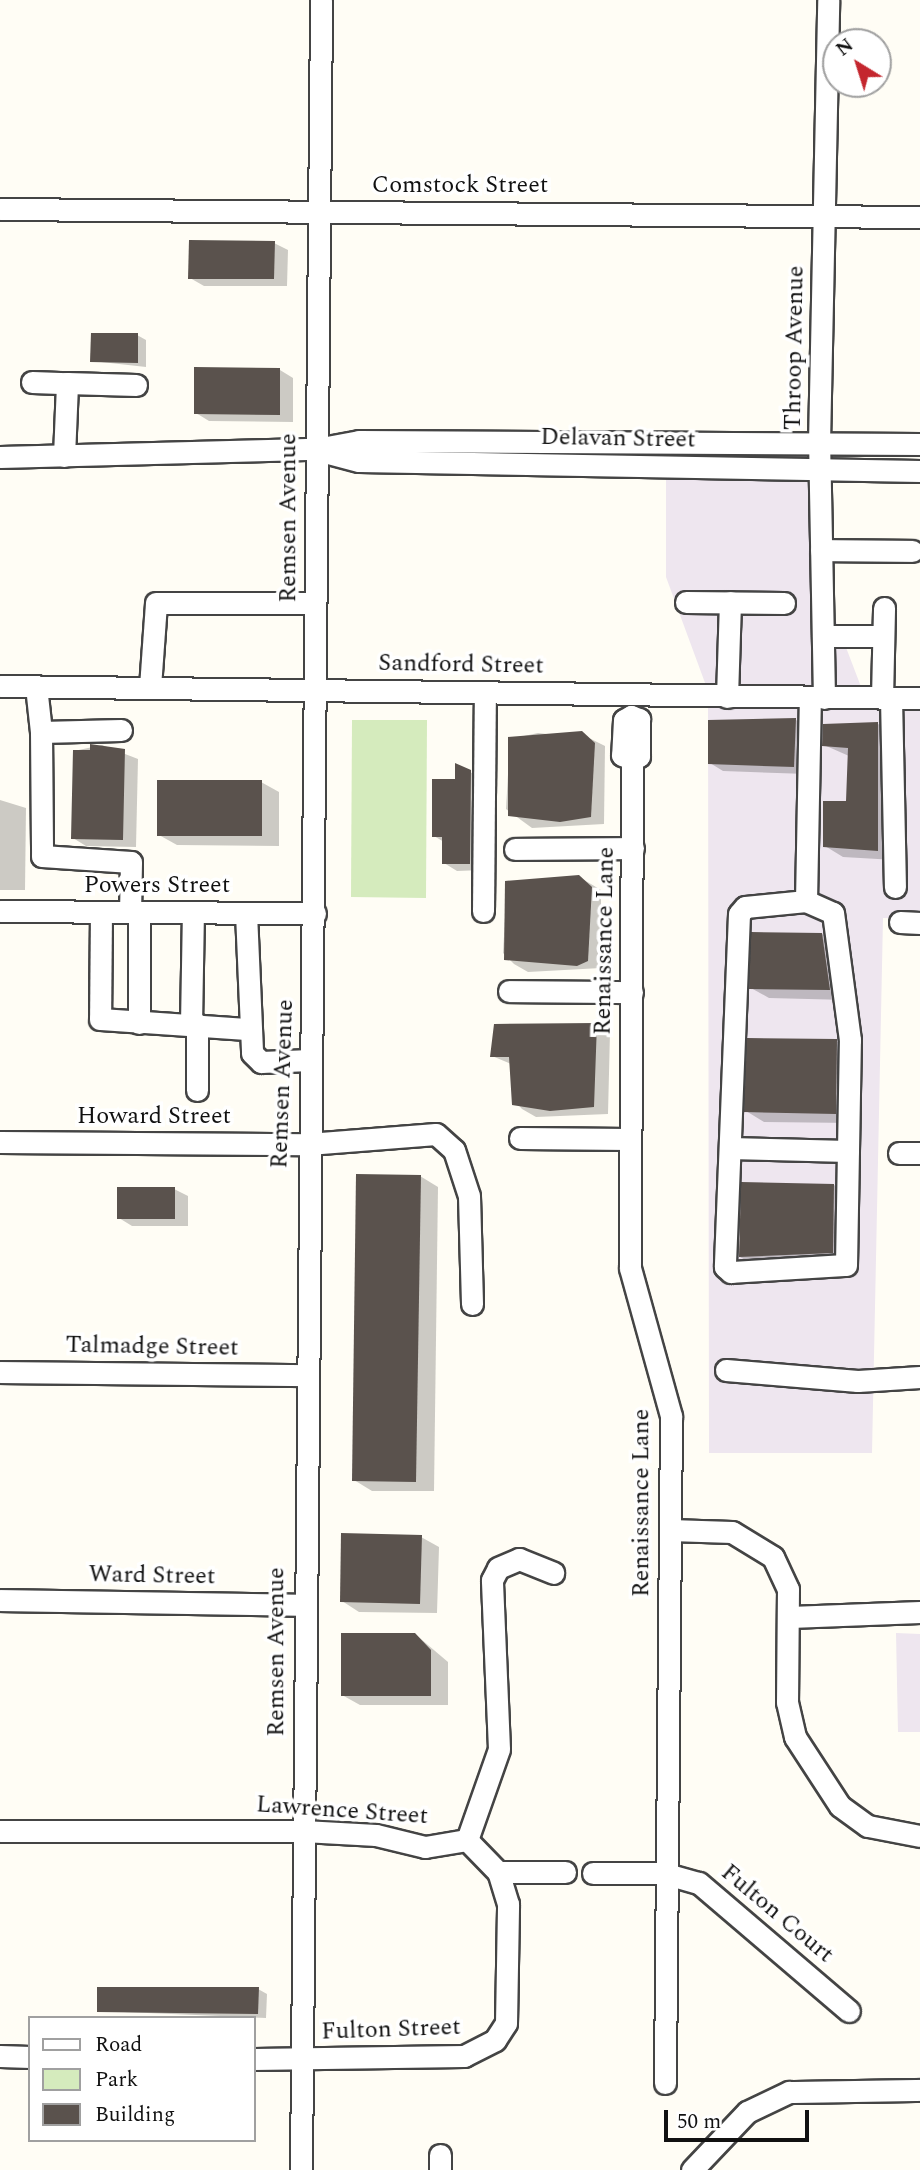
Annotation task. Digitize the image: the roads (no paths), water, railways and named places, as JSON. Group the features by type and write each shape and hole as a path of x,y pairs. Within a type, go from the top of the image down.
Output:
{"street":[{"name":"Remsen Avenue","path":"301,2170 304,1375 315,913 314,688 321,0"},
{"name":"Throop Avenue","path":"806,901 823,636 819,443 828,0"},
{"name":"Comstock Street","path":"0,209 920,217"},
{"path":"32,382 136,385"},
{"path":"64,456 66,383"},
{"name":"Delavan Street","path":"0,457 316,449 359,441 920,444"},
{"name":"Delavan Street","path":"316,449 359,461 920,471"},
{"path":"821,550 912,551"},
{"path":"686,602 784,603"},
{"path":"727,697 730,602"},
{"path":"150,687 156,603 315,603"},
{"path":"884,608 894,887"},
{"path":"823,636 883,636"},
{"name":"Sandford Street","path":"0,686 485,692 631,706 727,697 920,698"},
{"path":"36,686 41,732 42,856 131,862 139,1023"},
{"path":"483,911 485,692"},
{"name":"Renaissance Lane","path":"631,706 624,720 622,755 632,759 632,992 628,1139 630,1268 671,1416 663,1873 665,2083"},
{"path":"41,732 121,730"},
{"path":"515,849 633,848"},
{"path":"806,901 834,913 850,1041 846,1265 731,1272 725,1267 730,1148 739,914 745,906 806,901"},
{"name":"Powers Street","path":"0,911 315,913"},
{"path":"101,912 98,1014 107,1023 194,1024 247,1029"},
{"path":"193,912 197,1090"},
{"path":"246,913 247,1029 252,1053 261,1062 310,1060"},
{"path":"509,991 632,992"},
{"name":"Howard Street","path":"0,1142 308,1144 422,1130 447,1142 469,1196 471,1304"},
{"path":"520,1138 628,1139"},
{"path":"730,1148 848,1152"},
{"path":"726,1370 858,1381 882,1376 920,1377"},
{"name":"Talmadge Street","path":"0,1372 304,1375"},
{"path":"670,1530 732,1532 755,1541 773,1557 788,1589 790,1617 787,1702 795,1737 814,1772 840,1806 868,1826 920,1836"},
{"path":"553,1573 519,1559 498,1568 492,1580 499,1749 467,1840 498,1872 565,1872"},
{"name":"Ward Street","path":"0,1600 304,1605"},
{"path":"790,1617 920,1612"},
{"name":"Lawrence Street","path":"0,1830 303,1831 376,1835 425,1847 467,1840"},
{"name":"Fulton Street","path":"256,2059 464,2056 495,2040 506,2023 508,1904 498,1872"},
{"path":"593,1873 663,1873"},
{"name":"Fulton Court","path":"663,1873 713,1892 849,2011"},
{"path":"0,2056 28,2057"},
{"path":"692,2170 747,2112 789,2092 920,2090"}]}
